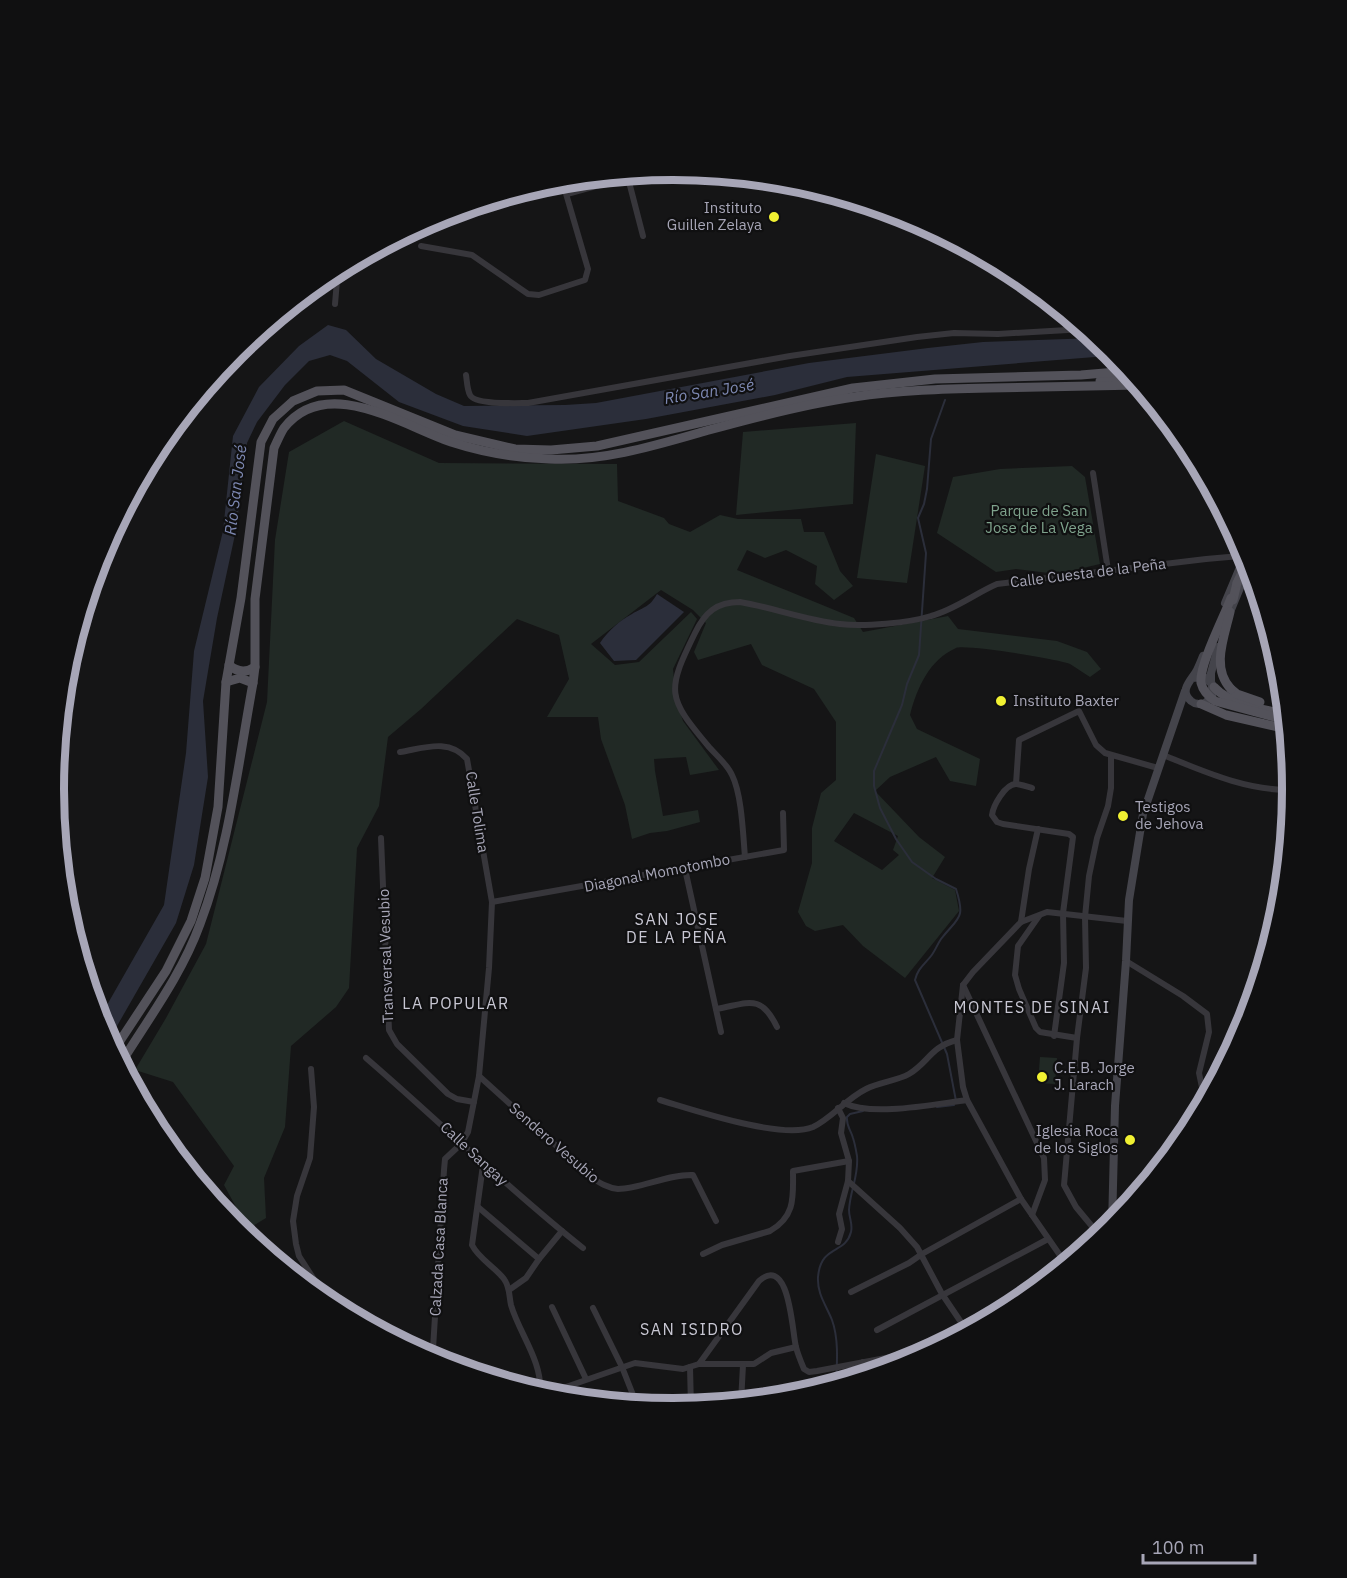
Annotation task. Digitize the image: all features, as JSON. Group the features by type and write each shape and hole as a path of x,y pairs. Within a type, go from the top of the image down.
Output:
{"main road":[{"path":"120,1041 166,971 191,921 205,878 218,807 226,682 241,598 261,442 273,419 293,401 317,391 344,390 455,435 515,449 551,450 597,446 853,388 935,379 1117,372"},
{"path":"1081,375 1108,380"},
{"path":"1083,386 1123,379"},
{"path":"126,1055 176,977 200,926 215,881 253,684 255,599 274,448 284,429 300,413 321,404 341,403 368,410 453,442 514,457 551,460 599,457 630,451 759,416 854,397 930,390 1129,385"},
{"path":"1114,1209 1116,1106 1127,921 1143,814 1187,683 1192,678 1242,571"},
{"path":"1242,572 1203,667 1202,683 1206,693 1215,701 1278,718"},
{"path":"1178,712 1212,697 1211,673 1242,573"},
{"path":"1237,583 1220,666 1222,678 1237,694 1277,708"},
{"path":"229,665 235,670 243,671 255,667"},
{"path":"1192,678 1200,676 1226,698 1277,712"},
{"path":"226,682 240,678 253,684"},
{"path":"1185,691 1190,700 1226,715 1279,727"}],"street":[{"path":"629,182 643,236"},
{"path":"567,194 606,184"},
{"path":"421,246 472,255 528,294 539,295 585,280 588,269 566,190"},
{"path":"335,304 337,282"},
{"path":"466,375 470,395 475,400 502,404 528,403 790,356 917,336 1073,330"},
{"path":"1093,473 1108,570"},
{"name":"Calle Cuesta de la Peña","path":"745,857 736,789 732,776 683,715 676,699 674,684 677,671 700,624 716,606 729,602 764,606 840,624 869,624 917,619 945,612 976,593 997,584 1236,556"},
{"path":"1016,784 1018,740 1078,711 1096,745 1105,753 1158,768"},
{"name":"Calle Tolima","path":"400,752 436,746 452,746 460,750 467,759 492,902"},
{"path":"1094,1229 1076,1207 1064,1185 1077,1038 1086,968 1085,917 1089,876 1109,797 1110,755"},
{"path":"1163,755 1227,780 1282,790"},
{"path":"1016,784 1032,789"},
{"path":"1016,784 1003,793 996,802 992,815 997,822 1069,834 1073,837 1063,913 1064,963 1054,1036"},
{"name":"Diagonal Momotombo","path":"492,902 785,850 783,813"},
{"path":"1022,922 1029,868 1038,829"},
{"name":"Transversal Vesubio","path":"381,838 389,1030 397,1044 448,1094 474,1102"},
{"path":"685,869 721,1032"},
{"name":"Calzada Casa Blanca","path":"433,1349 445,1159 461,1144 468,1132 479,1076 492,902"},
{"path":"1062,1258 1021,1199 967,1100 955,1040 963,985 1022,922 1047,912 1127,921"},
{"path":"1040,915 1018,946 1015,975 1036,1028 1044,1034 1077,1038"},
{"path":"1126,961 1183,996 1207,1014 1209,1032 1199,1072 1203,1090"},
{"path":"963,985 1044,1158 1045,1180 1032,1215"},
{"path":"716,1009 756,1002 764,1006 777,1026"},
{"path":"660,1100 768,1128 797,1131 817,1125 867,1088 909,1074 941,1045 955,1040"},
{"name":"Calle Sangay","path":"366,1058 439,1122 483,1165 584,1248"},
{"path":"311,1069 314,1107 310,1158 299,1188 293,1221 299,1256 315,1280"},
{"name":"Sendero Vesubio","path":"479,1076 592,1178 605,1186 619,1189 680,1175 693,1175 716,1221"},
{"path":"841,1106 876,1109 967,1100"},
{"path":"838,1242 843,1229 839,1214 848,1181 849,1161 841,1133 843,1118 841,1106"},
{"path":"703,1254 722,1245 777,1227 792,1208 793,1171 849,1161"},
{"path":"483,1165 472,1245 476,1252 505,1280 511,1304 536,1364 539,1382"},
{"path":"848,1181 900,1228 922,1254 942,1294 963,1324"},
{"path":"851,1292 909,1263 1021,1199"},
{"path":"478,1207 539,1259"},
{"path":"509,1290 526,1278 562,1231"},
{"path":"877,1330 1048,1239"},
{"path":"699,1364 759,1281 764,1276 771,1275 778,1279 786,1292 796,1347 804,1369 809,1372 899,1355"},
{"path":"552,1306 586,1379"},
{"path":"593,1308 622,1366 634,1397"},
{"path":"564,1388 635,1363 674,1369 699,1364 754,1365 771,1353 796,1347"},
{"path":"861,1368 863,1362"},
{"path":"741,1394 743,1365"},
{"path":"690,1367 691,1398"}],"green space":[{"path":"344,421 439,463 617,464 618,501 664,518 669,524 690,532 720,515 738,519 801,519 804,532 824,532 840,571 853,586 834,600 815,584 817,566 786,550 765,558 747,550 737,570 854,618 863,632 948,616 958,629 1057,641 1087,652 1101,669 1090,677 1070,664 1062,662 963,647 947,653 931,667 916,695 910,715 917,729 980,759 976,786 950,781 936,757 890,777 875,791 919,837 945,857 932,878 955,890 959,911 905,978 863,946 843,925 815,931 806,926 798,912 812,863 812,828 821,793 836,780 836,722 814,689 762,665 751,644 698,660 694,652 706,623 693,610 661,590 591,644 615,665 639,662 691,612 697,619 673,669 676,699 683,721 719,770 690,775 686,757 654,759 663,816 698,810 700,822 632,839 625,805 601,739 598,717 547,717 569,679 559,635 517,619 388,737 379,806 357,848 349,988 336,1007 291,1046 285,1127 264,1178 266,1218 251,1227 243,1220 224,1185 234,1166 173,1082 135,1070 206,944 267,702 275,540 289,452","holes":["854,813 898,836 893,850 899,855 882,870 834,841"]},
{"path":"856,423 853,504 736,515 743,432"},
{"path":"876,454 925,466 907,583 857,578"},
{"name":"Parque de San Jose de La Vega","path":"1072,466 1085,477 1100,564 1057,574 1016,569 996,572 937,533 953,477 1000,469"},
{"path":"1040,1057 1057,1058 1055,1084 1038,1083"}],"water":[{"name":"Río San José","path":"328,325 346,330 376,359 436,394 464,406 596,403 809,363 983,342 1083,338 1103,357 847,377 775,395 646,419 527,436 463,426 399,402 347,361 330,355 309,361 285,385 257,422 247,443 236,530 217,618 203,701 208,777 194,865 176,923 115,1030 106,1008 164,905 186,753 194,651 223,531 233,436 259,387 299,346"},
{"path":"657,594 684,612 636,660 614,661 600,643 614,627 649,604"}],"waterway":[{"path":"945,400 931,439 927,489 918,518 926,553 919,655 907,684 902,705 874,771 874,786 880,808 896,839 912,862 936,879 956,889 959,899 959,917 941,939 915,980 947,1054 956,1101"},
{"path":"937,1107 954,1105"},
{"path":"836,1375 836,1335 820,1294 818,1277 824,1259 844,1244 851,1232 849,1210 856,1176 857,1156 847,1117 863,1111"}],"place":[{"name":"Instituto Guillen Zelaya","path":"774,217"},
{"name":"Instituto Baxter","path":"1001,701"},
{"name":"Testigos de Jehova","path":"1123,816"},
{"name":"C.E.B. Jorge J. Larach","path":"1042,1077"},
{"name":"Iglesia Roca de los Siglos","path":"1130,1140"}],"district":[{"name":"SAN JOSE DE LA PEÑA","path":"677,928"},
{"name":"LA POPULAR","path":"456,1003"},
{"name":"MONTES DE SINAI","path":"1032,1007"},
{"name":"SAN ISIDRO","path":"692,1329"}]}
